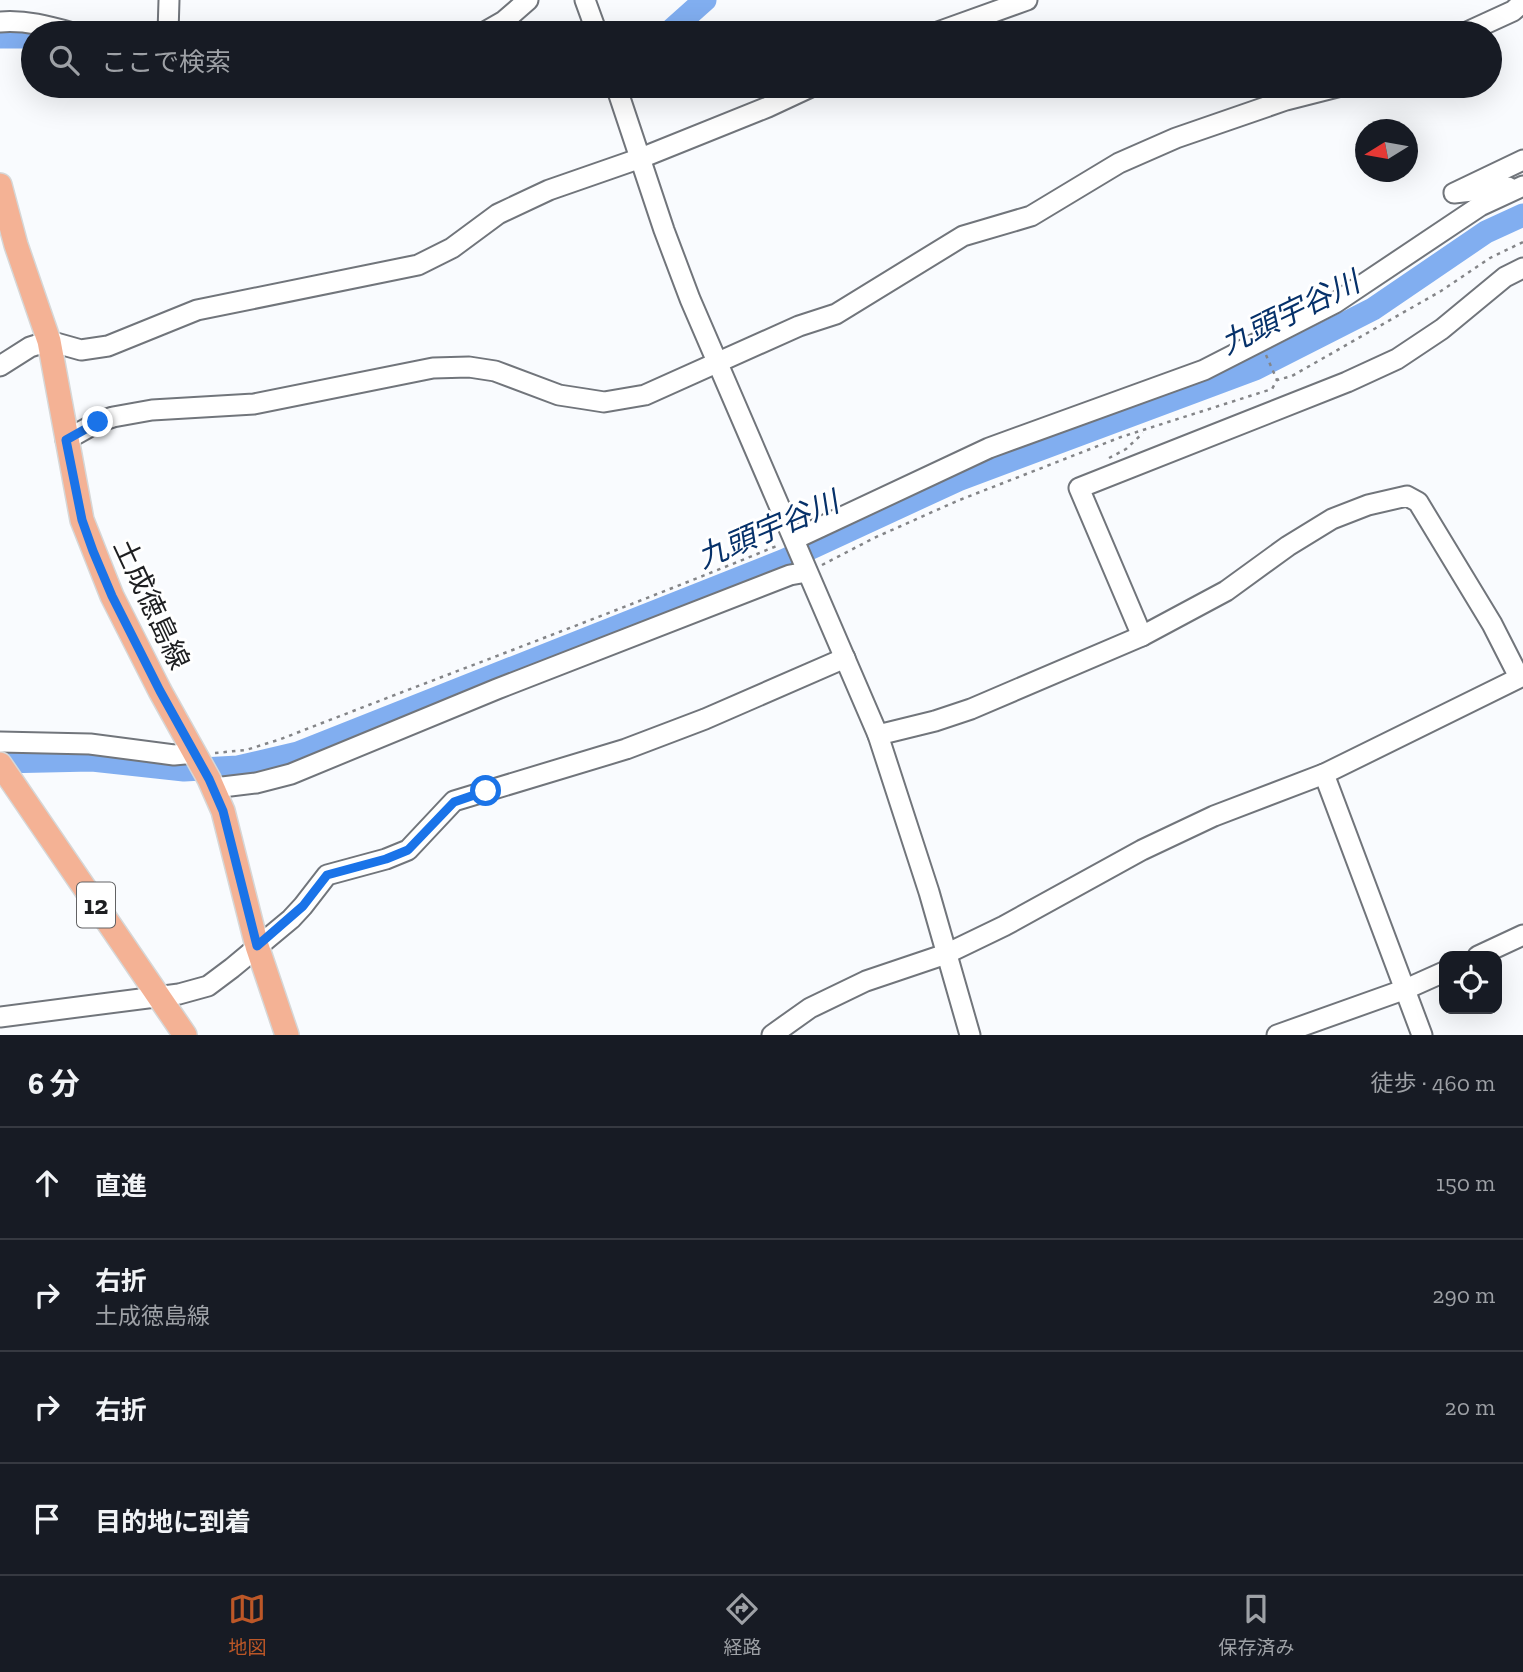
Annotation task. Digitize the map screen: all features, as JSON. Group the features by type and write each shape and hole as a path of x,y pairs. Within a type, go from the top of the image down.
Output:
{"main road":[{"name":"土成徳島線","path":"0,185 16,244 49,341 82,520 118,608 223,811 257,946 288,1035"},
{"name":"12","path":"4,770 185,1035"}],"street":[{"path":"168,21 169,0"},
{"path":"505,21 528,0"},
{"path":"585,0 593,21"},
{"path":"968,21 1027,0"},
{"path":"1491,21 1513,11 1523,2"},
{"path":"0,22 21,22"},
{"path":"620,98 681,276 878,734 929,892 970,1035"},
{"path":"0,366 30,347 49,341 81,350 108,346 197,310 418,265 452,248 498,214 549,190 641,158 787,98"},
{"path":"66,440 113,416 152,410 254,404 433,368 469,367 495,370 559,395 604,402 645,396 799,326 836,314 963,236 1031,216 1119,163 1210,126 1294,98"},
{"path":"1523,160 1454,193 1523,186"},
{"path":"795,540 989,448 1204,370 1238,354 1335,303 1480,206 1523,186"},
{"path":"1142,636 1079,488 1347,382 1397,359 1442,330 1505,276 1523,268"},
{"path":"772,1035 810,1008 866,981 946,954 1166,839 1214,816 1324,774 1521,677 1418,502 1407,496 1368,505 1332,519 1288,546 1226,591 1142,636 971,709 935,721 878,734"},
{"path":"211,784 256,783 291,774 497,689 807,570"},
{"path":"0,1017 192,992 208,986 303,906 327,875 386,859 408,850 454,802 626,749 705,719 845,658"},
{"path":"0,742 90,744 196,756"},
{"path":"1324,774 1422,1035"},
{"path":"1489,951 1523,935"},
{"path":"1277,1035 1406,989 1439,974"}],"path":[{"path":"1276,378 1292,376 1441,291 1490,258 1523,242"},
{"path":"807,570 957,501 1121,437 1272,389 1276,378 1262,348"},
{"path":"196,756 246,750 281,739 795,540"}],"waterway":[{"path":"681,21 705,0"},
{"path":"0,37 21,37"},
{"name":"九頭宇谷川","path":"0,762 92,760 184,770 238,767 298,753 785,560 958,480 1255,369 1373,309 1486,232 1523,215"}],"route":[{"path":"98,422 66,440 82,520 112,596 209,779 223,811 257,946 303,906 327,875 386,859 408,850 454,802 486,791"}]}
